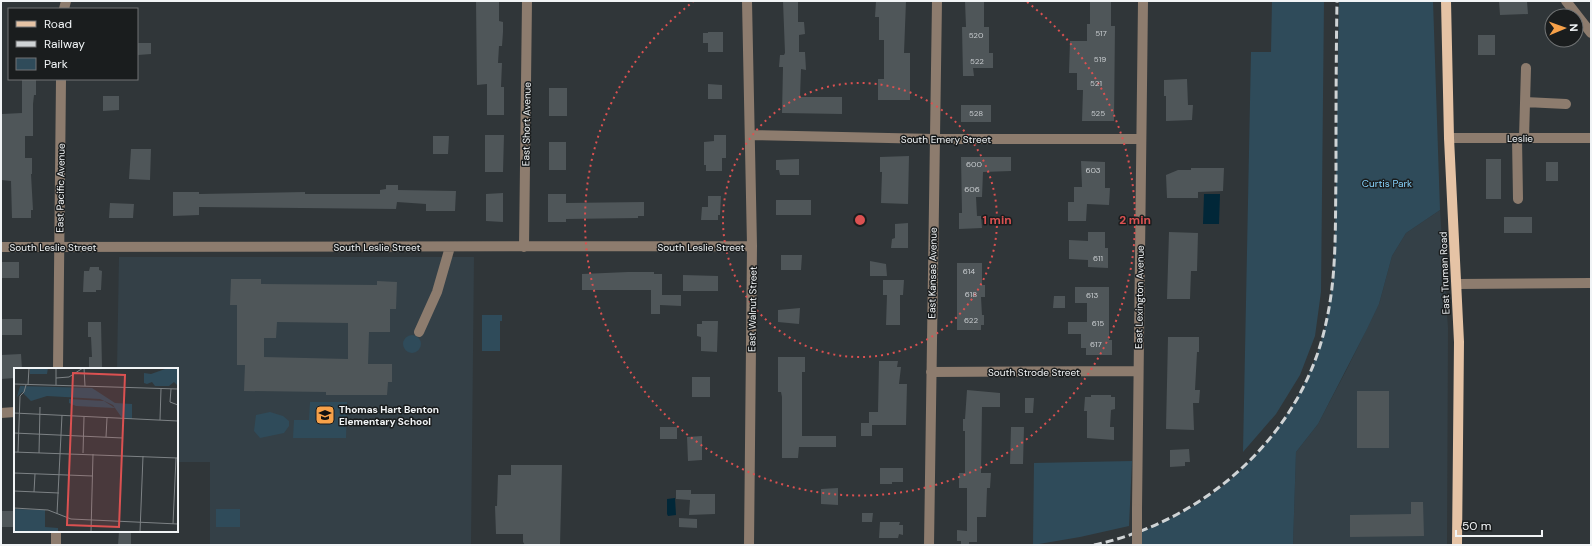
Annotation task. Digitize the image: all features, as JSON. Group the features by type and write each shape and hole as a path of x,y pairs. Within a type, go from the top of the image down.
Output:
{"main road":[{"name":"East Truman Road","path":"1446,1 1449,138 1459,342 1457,545"}],"street":[{"name":"East Short Avenue","path":"524,247 527,1"},
{"name":"East Walnut Street","path":"747,1 752,246 749,545"},
{"name":"East Kansas Avenue","path":"929,545 937,1"},
{"name":"East Lexington Avenue","path":"1137,545 1143,1"},
{"path":"1566,1 1591,33"},
{"path":"1518,199 1520,138 1525,102 1526,68"},
{"name":"East Pacific Avenue","path":"58,368 60,80"},
{"path":"1525,102 1566,104"},
{"name":"South Emery Street","path":"750,135 934,139 1141,139"},
{"name":"Leslie","path":"1449,138 1591,138"},
{"name":"South Leslie Street","path":"1,247 752,246"},
{"path":"419,332 437,292 450,247"},
{"path":"1457,284 1591,283"},
{"name":"South Strode Street","path":"931,372 1138,371"},
{"path":"1,413 14,412"},
{"path":"56,532 56,545"}],"shaded area":[{"path":"1204,194 1220,194 1219,224 1203,224"},
{"path":"1440,210 1448,328 1447,545 1293,545 1296,452 1318,424 1379,304 1392,256 1406,233"},
{"name":"Thomas Hart Benton Elementary School","path":"119,257 474,257 471,545 210,545 210,462 178,462 178,368 117,368"},
{"path":"675,498 676,515 668,516 667,499"}],"green space":[{"path":"1272,1 1324,1 1321,292 1315,336 1300,375 1276,414 1243,452 1251,52 1271,52"},
{"name":"Curtis Park","path":"1339,1 1433,1 1440,210 1406,233 1392,256 1379,304 1367,329 1318,424 1296,452 1293,545 1137,545 1137,534 1172,518 1206,498 1247,464 1266,444 1297,398 1309,374 1319,348 1326,323 1332,288 1335,217"},
{"path":"482,315 502,315 502,321 500,321 500,351 482,351"},
{"path":"412,335 416,336 420,340 420,348 416,352 412,353 408,352 404,348 403,344 404,340 408,336"},
{"path":"310,402 347,402 346,438 293,438 294,420 309,420"},
{"path":"270,412 283,416 289,421 289,426 284,433 260,438 254,431 256,415"},
{"path":"1132,461 1129,526 1080,537 1033,545 1034,463"},
{"path":"216,509 240,509 240,527 216,527"}],"building":[{"path":"476,1 499,1 499,21 503,22 503,32 502,46 499,46 498,63 502,63 501,87 504,87 504,115 487,115 487,84 477,85"},
{"path":"783,1 798,1 798,22 804,22 805,34 799,35 799,52 805,52 806,70 801,69 800,97 842,97 842,114 782,113 783,67 779,67 780,55 784,55 785,53"},
{"path":"876,1 906,1 904,53 910,53 910,100 878,100 878,79 884,79 884,40 879,40 879,17 875,17"},
{"path":"965,1 984,1 984,27 989,27 989,53 993,53 993,68 973,68 974,76 963,76 962,27 966,27"},
{"path":"1090,1 1111,1 1111,26 1115,26 1114,121 1082,121 1083,90 1077,90 1077,73 1069,73 1070,41 1087,41 1087,24 1090,24"},
{"path":"1499,1 1527,1 1528,14 1500,15"},
{"path":"723,32 723,52 708,52 708,43 703,43 703,33"},
{"path":"1478,35 1495,35 1495,55 1478,55"},
{"path":"138,43 151,43 151,54 138,55"},
{"path":"1187,79 1188,105 1193,105 1192,120 1166,121 1166,96 1164,96 1164,80"},
{"path":"22,80 36,80 36,95 34,95 33,104 33,136 25,136 25,158 32,158 31,174 33,210 31,210 31,218 12,218 11,181 1,180 2,114 22,113"},
{"path":"708,84 722,85 722,99 708,99"},
{"path":"549,88 567,88 567,116 549,116"},
{"path":"103,96 119,96 119,110 103,111"},
{"path":"961,105 991,105 991,122 961,122"},
{"path":"485,135 504,135 503,172 485,172"},
{"path":"714,135 726,135 726,158 722,158 722,171 706,171 706,165 704,165 704,142 714,141"},
{"path":"433,136 449,136 448,154 433,154"},
{"path":"549,142 566,142 566,170 549,170"},
{"path":"131,149 151,149 150,180 129,179"},
{"path":"909,156 908,204 881,203 882,172 880,172 880,157"},
{"path":"961,157 1011,157 1011,171 983,172 982,197 976,197 977,216 981,216 982,228 959,229 959,213 962,213"},
{"path":"799,159 799,175 780,175 779,170 776,170 776,160"},
{"path":"1486,159 1501,159 1501,199 1486,199"},
{"path":"1081,161 1105,162 1105,188 1110,188 1109,205 1087,204 1086,221 1068,221 1068,202 1074,202 1074,187 1082,187"},
{"path":"1546,162 1558,162 1558,181 1546,181"},
{"path":"1191,168 1224,168 1223,191 1198,192 1198,198 1167,198 1166,175 1178,170 1191,170"},
{"path":"386,185 398,185 398,190 456,191 455,211 426,211 426,204 397,202 396,209 199,207 199,215 173,216 173,192 199,192 199,194 305,192 305,194 380,194 380,190 386,189"},
{"path":"503,193 503,222 486,221 486,194"},
{"path":"548,194 566,194 566,203 644,202 644,216 638,216 638,218 566,219 566,222 548,222"},
{"path":"708,196 721,196 720,215 718,215 718,220 701,220 702,207 708,207"},
{"path":"776,200 811,200 811,215 776,215"},
{"path":"110,203 134,204 133,218 109,218"},
{"path":"1504,217 1532,217 1532,233 1504,233"},
{"path":"908,223 908,248 891,248 892,239 895,238 895,224"},
{"path":"1088,232 1105,232 1105,248 1108,248 1108,268 1088,267 1088,260 1069,259 1069,240 1088,241"},
{"path":"1169,232 1198,233 1197,271 1191,271 1190,299 1167,299"},
{"path":"781,255 802,255 801,270 781,270"},
{"path":"870,261 886,264 887,276 870,276"},
{"path":"1,262 19,262 19,278 1,278"},
{"path":"957,263 982,263 982,285 985,285 985,297 981,297 984,325 981,325 981,330 957,330"},
{"path":"90,267 99,267 99,270 102,271 101,290 96,290 96,292 83,292 84,271 89,271"},
{"path":"654,272 654,274 662,274 662,295 681,295 681,306 660,305 660,314 651,314 651,290 582,290 582,274"},
{"path":"683,275 718,276 718,291 683,291"},
{"path":"231,279 261,279 261,284 377,285 377,281 397,282 396,309 390,309 390,332 369,332 368,364 392,364 392,382 388,382 387,395 326,395 326,392 244,391 245,365 237,365 237,305 230,305","holes":["277,322 348,323 348,359 264,357 264,338 276,338"]},
{"path":"883,280 904,280 903,295 900,295 900,325 886,325 887,295 883,295"},
{"path":"1075,287 1109,287 1109,340 1112,340 1112,355 1086,355 1086,348 1081,348 1081,334 1068,334 1068,322 1087,322 1087,303 1075,303"},
{"path":"1054,296 1065,296 1065,308 1053,308"},
{"path":"800,308 799,324 778,322 778,310"},
{"path":"1,319 22,319 22,335 2,335"},
{"path":"702,321 718,321 717,352 701,351 701,337 697,336 697,324 702,324"},
{"path":"88,322 101,322 102,367 89,367 89,357 92,357 91,337 88,337"},
{"path":"1168,337 1199,337 1195,390 1200,390 1199,403 1193,403 1194,430 1166,429"},
{"path":"21,354 22,368 14,368 14,378 1,379 1,355"},
{"path":"778,357 805,357 805,372 802,372 802,436 836,436 836,447 799,447 798,458 782,458 782,397 781,392 778,392"},
{"path":"879,361 898,361 897,367 901,367 899,384 907,384 906,425 872,425 872,436 861,436 861,423 869,423 869,412 878,412"},
{"path":"692,377 710,377 710,397 692,397"},
{"path":"967,390 1000,393 1000,407 982,407 981,473 991,473 990,488 987,488 986,517 977,517 977,542 969,542 969,545 961,545 961,541 957,541 957,530 967,531 967,488 959,488 959,473 965,473 965,431 963,431 963,419 965,419"},
{"path":"1357,391 1389,391 1389,448 1357,448"},
{"path":"1091,395 1111,395 1111,397 1115,397 1115,409 1111,410 1110,427 1114,427 1114,440 1087,438 1087,411 1084,411 1085,397 1091,397"},
{"path":"1025,398 1034,398 1033,413 1025,413"},
{"path":"660,427 677,427 677,439 660,439"},
{"path":"1011,427 1024,427 1023,464 1010,464"},
{"path":"702,436 702,460 688,461 687,437"},
{"path":"1189,449 1190,462 1185,462 1185,466 1170,467 1170,450"},
{"path":"511,465 562,465 560,545 525,545 523,542 523,534 496,534 495,506 497,506 498,475 511,475"},
{"path":"880,468 903,468 903,482 880,484"},
{"path":"838,488 838,505 821,504 821,489"},
{"path":"676,490 691,490 691,494 715,494 715,514 689,515 690,500 676,499"},
{"path":"1411,502 1423,502 1424,536 1350,537 1350,515 1411,514"},
{"path":"1,511 14,511 14,527 1,527"},
{"path":"862,513 873,513 872,522 862,522"},
{"path":"679,518 697,519 697,528 679,527"},
{"path":"880,522 900,522 899,525 903,525 903,535 899,534 898,538 879,538"},
{"path":"119,532 131,532 131,545 118,545"}],"railway":[{"path":"1094,545 1135,533 1174,516 1210,494 1243,467 1271,437 1295,402 1314,364 1330,305 1334,269 1336,214 1337,1"}],"place":[{"name":"Thomas Hart Benton Elementary School","path":"325,415"}]}
